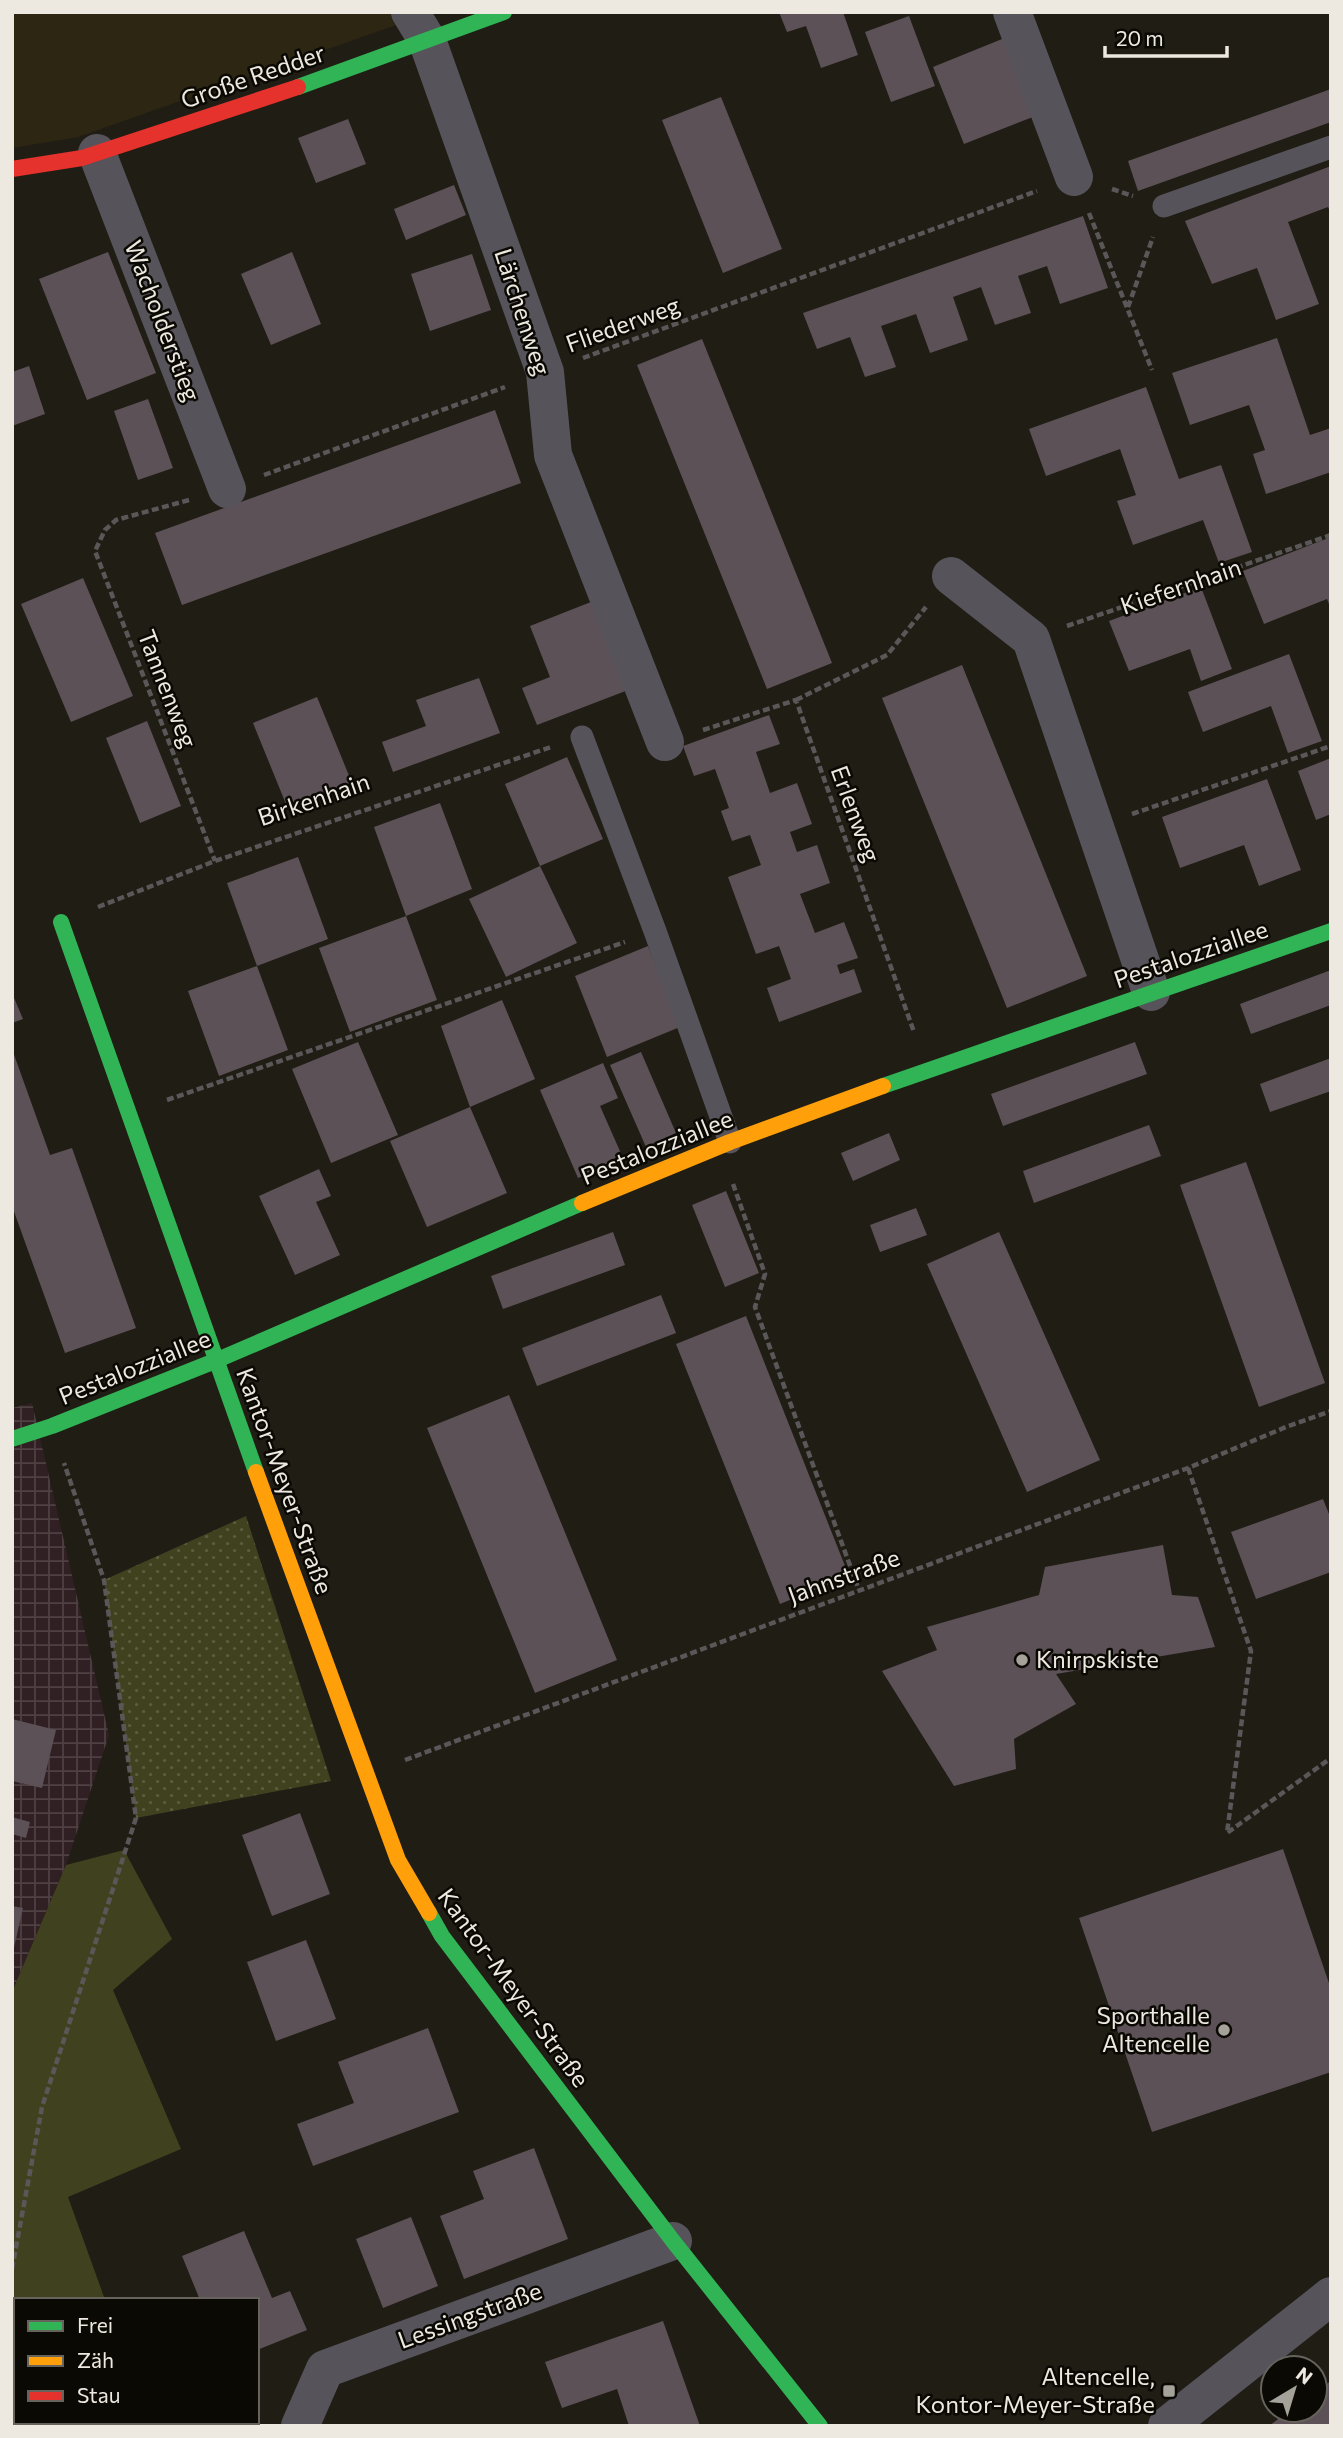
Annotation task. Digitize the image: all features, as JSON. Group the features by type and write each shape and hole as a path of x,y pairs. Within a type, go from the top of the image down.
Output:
{"street":[{"name":"Große Redder","path":"12,169 82,158 315,82 423,22 504,12"},
{"path":"1012,12 1074,177"},
{"name":"Lärchenweg","path":"423,22 545,372 553,454 665,742"},
{"name":"Wacholderstieg","path":"97,153 227,489"},
{"path":"951,576 1031,639 1151,992"},
{"path":"61,922 215,1361"},
{"name":"Pestalozziallee","path":"12,1439 52,1426 215,1361 650,1173 730,1142 928,1069 1331,931"},
{"name":"Kantor-Meyer-Straße","path":"215,1361 398,1860 442,1936 673,2241 820,2426"},
{"name":"Lessingstraße","path":"300,2426 325,2369 673,2241"},
{"path":"1167,2426 1331,2296"}],"lane":[{"path":"1164,206 1331,147"},
{"path":"582,737 656,931 730,1142"}],"path":[{"path":"1074,177 1164,206 1127,308"},
{"path":"1074,177 1152,370"},
{"name":"Fliederweg","path":"105,530 116,520 227,489 1074,177"},
{"name":"Tannenweg","path":"105,530 95,551 215,861"},
{"name":"Kiefernhain","path":"1031,639 1331,535"},
{"path":"665,742 796,700 887,655 951,576"},
{"name":"Erlenweg","path":"796,700 928,1069"},
{"name":"Birkenhain","path":"61,922 215,861 582,737"},
{"path":"1095,827 1331,746"},
{"path":"128,1113 656,931"},
{"path":"730,1142 729,1173 765,1273 755,1307 859,1590"},
{"name":"Jahnstraße","path":"368,1773 1188,1468 1331,1411"},
{"path":"12,2270 42,2107 136,1818 104,1580 52,1426"},
{"path":"1188,1468 1251,1651 1227,1833 1331,1758"}],"shaded area":[{"path":"12,12 433,12 78,137 12,148"},
{"path":"32,1403 109,1735 66,1865 12,1992 12,1408"}],"green space":[{"path":"246,1516 331,1781 136,1818 104,1580"},
{"path":"124,1850 172,1939 113,1990 181,2149 68,2197 104,2297 14,2298 12,2369 12,1992 66,1865"}],"building":[{"path":"779,12 843,12 858,55 821,68 806,26 787,32"},
{"path":"909,16 935,86 891,102 865,32"},
{"path":"1007,37 1038,115 964,144 933,67"},
{"path":"1331,89 1331,122 1138,191 1128,161"},
{"path":"721,97 782,249 723,273 662,120"},
{"path":"348,119 366,164 316,183 298,138"},
{"path":"1331,166 1331,213 1328,207 1288,222 1319,304 1276,320 1257,268 1212,284 1185,221"},
{"path":"454,185 466,215 406,240 394,209"},
{"path":"1083,216 1108,288 1060,304 1047,266 1018,276 1031,313 995,325 981,287 953,297 968,340 930,353 916,314 881,326 896,367 865,377 850,337 817,349 803,313"},
{"path":"108,252 156,373 87,400 39,279"},
{"path":"292,252 321,324 271,345 241,274"},
{"path":"472,254 491,310 430,331 411,274"},
{"path":"1277,338 1310,435 1331,428 1331,472 1266,494 1253,454 1265,450 1249,405 1190,425 1172,373"},
{"path":"702,339 832,663 767,689 637,365"},
{"path":"29,366 45,414 12,426 12,372"},
{"path":"1146,387 1179,479 1221,465 1252,552 1219,563 1203,520 1133,545 1117,501 1136,495 1120,449 1046,476 1029,429"},
{"path":"148,399 173,468 138,480 114,411"},
{"path":"495,410 521,483 182,605 155,533"},
{"path":"1331,537 1331,609 1327,599 1264,624 1243,571"},
{"path":"83,578 133,696 71,722 21,604"},
{"path":"1201,587 1232,669 1201,681 1190,649 1129,671 1109,621"},
{"path":"601,598 636,687 537,725 522,688 550,677 530,626"},
{"path":"1289,654 1322,741 1288,753 1271,706 1203,732 1188,692"},
{"path":"962,665 1087,976 1007,1008 882,698"},
{"path":"479,678 500,733 393,772 382,742 426,726 416,700"},
{"path":"317,697 352,783 288,809 253,723"},
{"path":"769,715 780,744 756,752 770,793 797,783 812,824 790,832 797,852 817,845 830,883 800,894 815,933 844,922 858,958 837,965 840,974 854,969 862,992 779,1022 767,988 791,979 779,946 756,954 728,877 761,865 750,835 732,841 721,811 729,808 715,769 694,776 683,746"},
{"path":"147,721 181,806 140,823 106,738"},
{"path":"567,757 603,839 540,866 505,784"},
{"path":"1331,758 1331,814 1316,820 1298,771"},
{"path":"1267,779 1301,870 1259,886 1244,845 1180,868 1162,817"},
{"path":"440,803 472,889 406,916 374,827"},
{"path":"298,857 328,939 257,966 227,883"},
{"path":"540,866 577,943 506,977 469,899"},
{"path":"406,916 437,1000 350,1032 319,948"},
{"path":"648,946 680,1027 607,1057 575,976"},
{"path":"257,966 288,1050 219,1076 188,991"},
{"path":"1331,970 1331,1005 1251,1034 1240,1004"},
{"path":"12,993 23,1019 12,1023"},
{"path":"502,1000 535,1079 470,1107 441,1026"},
{"path":"358,1042 398,1135 331,1163 292,1069"},
{"path":"1135,1042 1147,1074 1003,1126 991,1094"},
{"path":"12,1049 50,1155 72,1148 136,1328 65,1353 12,1206"},
{"path":"641,1052 676,1133 646,1147 610,1065"},
{"path":"1331,1058 1331,1091 1270,1112 1260,1084"},
{"path":"603,1063 618,1098 600,1106 623,1158 578,1178 540,1090"},
{"path":"470,1107 507,1193 427,1227 390,1141"},
{"path":"1149,1125 1161,1156 1034,1203 1023,1171"},
{"path":"889,1133 900,1160 853,1181 841,1153"},
{"path":"1246,1162 1325,1383 1259,1407 1180,1185"},
{"path":"319,1169 331,1196 316,1202 340,1255 295,1275 259,1196"},
{"path":"726,1191 759,1273 725,1287 692,1205"},
{"path":"916,1208 927,1235 880,1252 870,1225"},
{"path":"613,1232 625,1265 503,1309 491,1276"},
{"path":"999,1232 1100,1460 1027,1492 927,1264"},
{"path":"661,1295 676,1333 537,1386 522,1348"},
{"path":"746,1316 849,1576 780,1604 676,1344"},
{"path":"509,1395 617,1660 535,1693 427,1428"},
{"path":"1323,1499 1331,1519 1331,1572 1256,1599 1231,1532"},
{"name":"Knirpskiste","path":"1163,1545 1172,1595 1198,1597 1215,1647 1056,1674 1076,1704 1014,1739 1016,1769 954,1786 882,1671 937,1650 927,1627 1039,1595 1045,1567"},
{"path":"12,1719 56,1730 42,1788 12,1781"},
{"path":"300,1813 330,1894 272,1916 242,1835"},
{"path":"12,1817 30,1822 26,1838 12,1834"},
{"name":"Sporthalle Altencelle","path":"1283,1849 1331,1989 1331,2072 1152,2132 1079,1918"},
{"path":"12,1906 23,1908 13,1952 12,1952"},
{"path":"306,1940 336,2019 276,2041 247,1962"},
{"path":"428,2028 459,2112 313,2166 297,2124 354,2103 338,2062"},
{"path":"534,2148 568,2239 464,2279 440,2216 484,2199 473,2171"},
{"path":"411,2217 438,2286 383,2308 356,2239"},
{"path":"244,2231 272,2298 290,2291 307,2330 259,2349 259,2298 199,2298 182,2256"},
{"path":"663,2321 700,2426 629,2426 617,2389 562,2408 545,2362"},
{"path":"1331,2381 1331,2426 1269,2426 1329,2424"}],"traffic: fast":[{"path":"298,87 504,12"},
{"path":"61,922 256,1472"},
{"path":"883,1086 1331,931"},
{"path":"12,1439 52,1426 215,1361 582,1203"},
{"path":"429,1913 442,1936 673,2241 820,2426"}],"traffic: slow":[{"path":"582,1203 730,1142 883,1086"},
{"path":"256,1472 398,1860 429,1913"}],"traffic: jam":[{"path":"12,169 82,158 298,87"}],"place":[{"name":"Knirpskiste","path":"1022,1660"},
{"name":"Sporthalle Altencelle","path":"1224,2030"},
{"name":"Altencelle, Kontor-Meyer-Straße","path":"1169,2391"}]}
